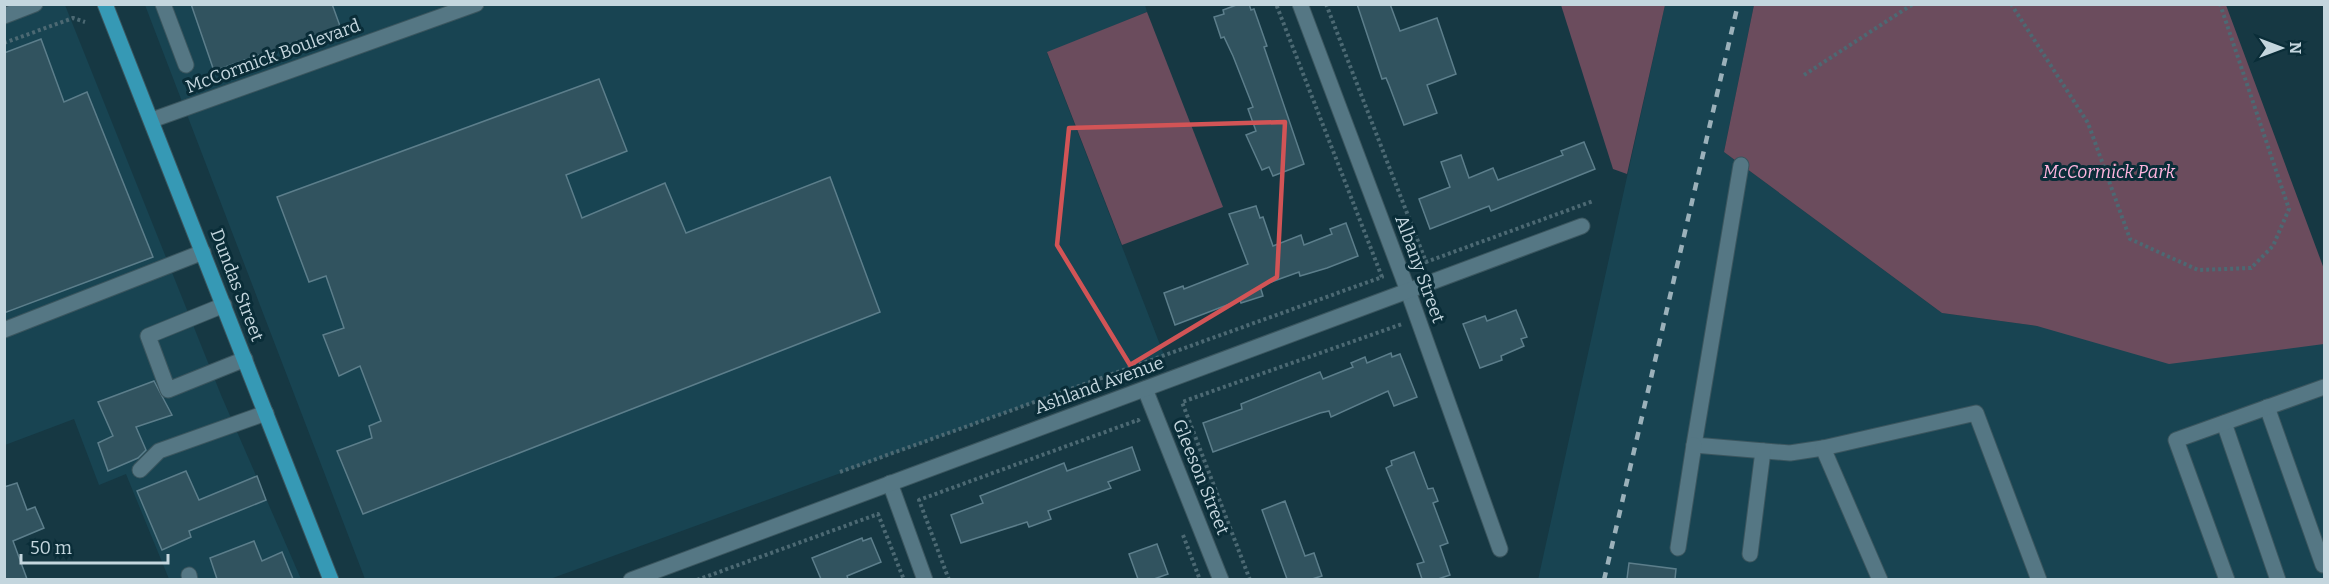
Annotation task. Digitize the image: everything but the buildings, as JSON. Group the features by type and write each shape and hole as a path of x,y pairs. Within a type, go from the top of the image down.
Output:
{"main road":[{"name":"Dundas Street","path":"105,4 331,579"}],"street":[{"path":"4,16 34,4"},
{"path":"163,4 186,65"},
{"name":"McCormick Boulevard","path":"152,120 476,4"},
{"name":"Albany Street","path":"1300,4 1408,291 1500,549"},
{"path":"1678,548 1741,165"},
{"name":"Ashland Avenue","path":"633,579 1582,226"},
{"path":"4,330 203,252"},
{"path":"224,305 148,336 168,390 245,359"},
{"path":"2227,579 2176,440 2325,387"},
{"name":"Gleeson Street","path":"1145,389 1221,579"},
{"path":"2267,407 2323,565"},
{"path":"140,470 159,451 266,413"},
{"path":"1694,445 1790,453 1823,448 1976,413 2039,579"},
{"path":"2224,423 2278,579"},
{"path":"1823,448 1880,579"},
{"path":"1750,554 1763,451"},
{"path":"890,483 925,579"}],"path":[{"path":"840,472 1382,277 1275,4"},
{"path":"1326,4 1426,262 1593,201"},
{"path":"1804,75 1913,4"},
{"path":"2011,4 2088,123 2130,239 2198,270 2251,268 2273,246 2289,209 2220,4"},
{"path":"4,43 72,18 85,22"},
{"path":"1250,579 1182,402 1402,323 1406,334"},
{"path":"949,579 919,500 1138,420 1142,431"},
{"path":"697,579 878,514 904,579"},
{"path":"1179,526 1200,579"}],"highlighted area":[{"path":"1285,122 1277,277 1130,365 1057,245 1069,128"}],"shaded area":[{"path":"5,5 65,5 221,395 301,579 169,579 126,474 99,485 74,419 5,445"},
{"path":"145,5 1145,5 1147,12 1047,53 1164,355 550,579 365,579"},
{"path":"1665,5 1754,5 1724,152 1942,313 2037,326 2324,344 2324,579 1538,580"}],"green space":[{"path":"1561,5 1665,5 1627,174 1613,169"},
{"name":"McCormick Park","path":"1754,5 2226,5 2324,269 2324,344 2169,364 2037,326 1942,313 1724,152"},
{"path":"1147,12 1223,207 1122,245 1047,52"}],"railway":[{"path":"1604,580 1738,4"}]}
